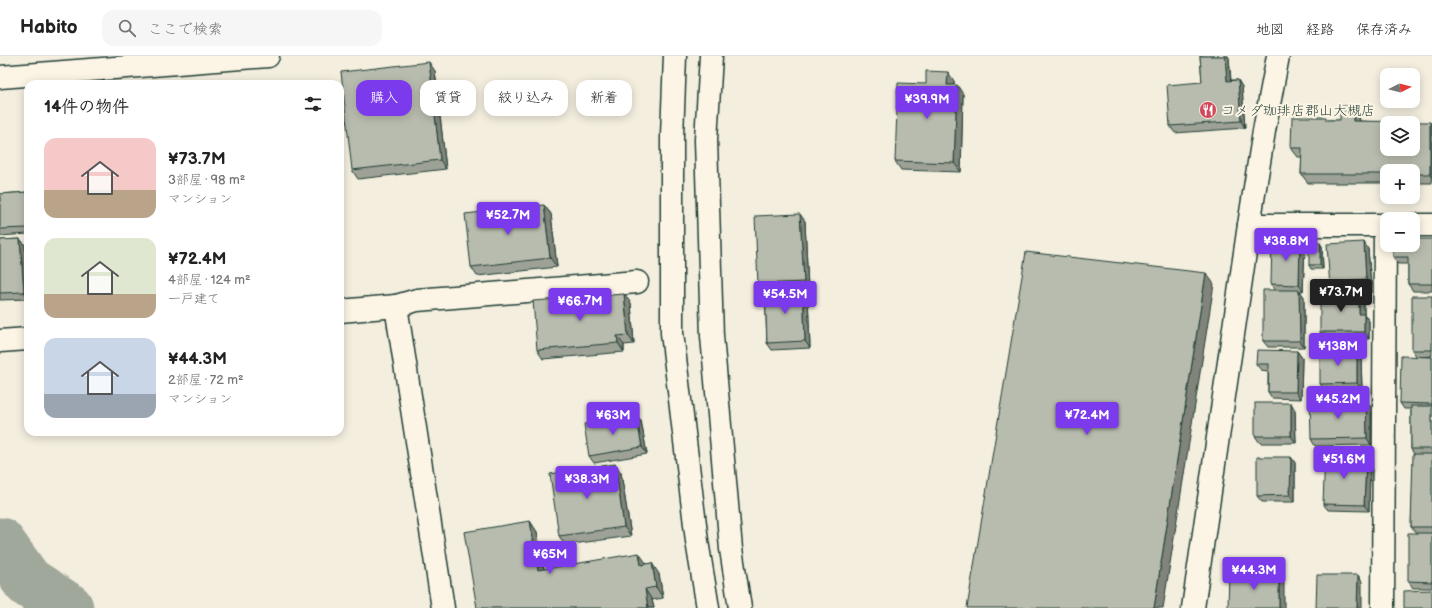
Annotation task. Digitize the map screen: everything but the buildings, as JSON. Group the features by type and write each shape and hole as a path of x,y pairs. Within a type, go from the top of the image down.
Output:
{"street":[{"path":"0,77 268,56"},
{"path":"675,56 672,136 672,333 697,541 708,608"},
{"path":"711,56 706,140 712,336 731,549 740,608"},
{"path":"1193,608 1249,225 1278,56"},
{"path":"1249,225 1380,225"},
{"path":"1420,225 1432,225"},
{"path":"1383,608 1386,252"},
{"path":"344,311 396,306 416,300 637,282"},
{"path":"396,306 443,608"},
{"path":"0,341 24,338"}],"waterway":[{"path":"0,543 28,582 68,608"}],"place":[{"name":"コメダ珈琲店郡山大槻店","path":"1208,110"}]}
